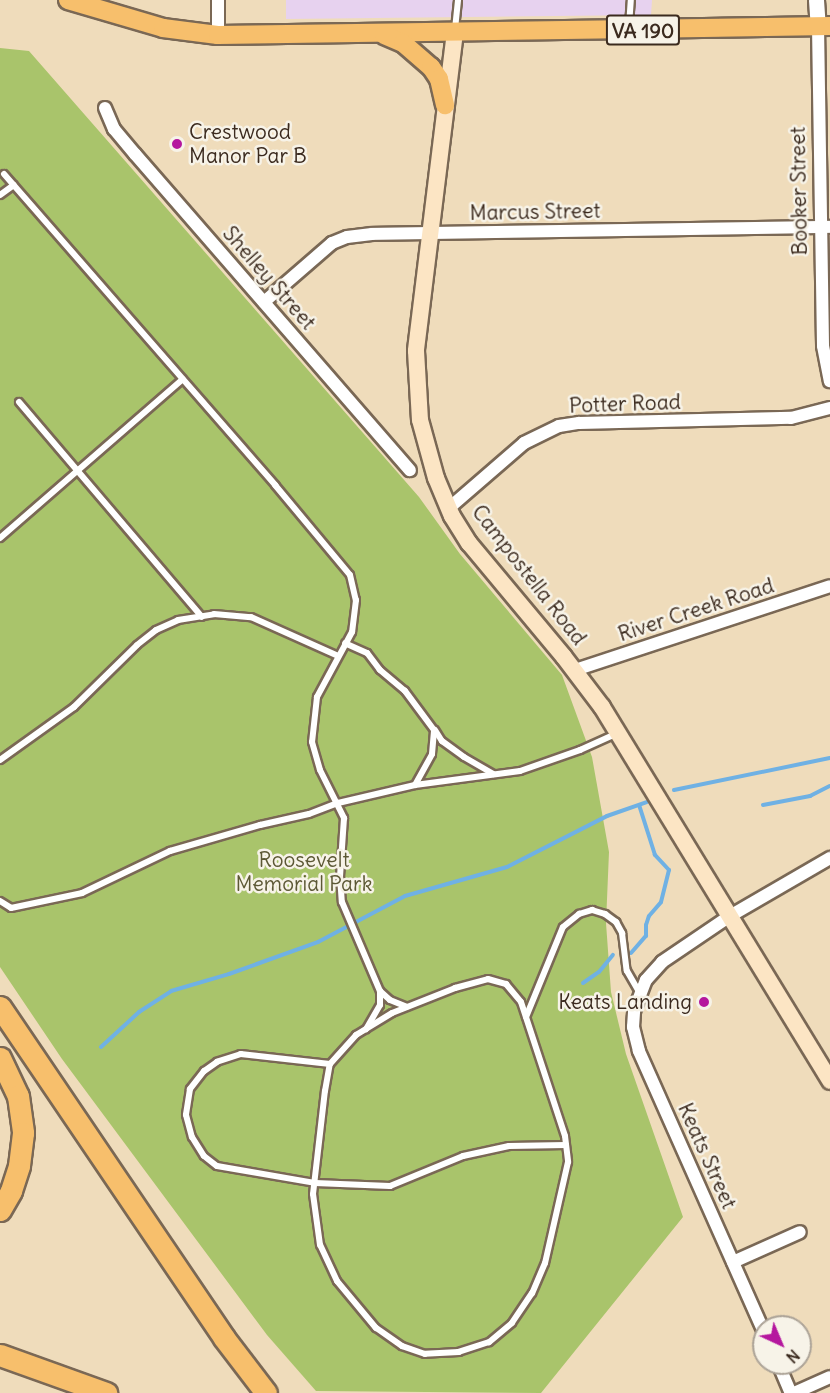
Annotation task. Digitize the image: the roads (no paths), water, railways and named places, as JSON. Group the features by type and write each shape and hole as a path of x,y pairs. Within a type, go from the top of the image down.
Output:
{"highway":[{"path":"0,1007 218,1328 266,1393"},
{"path":"0,1058 18,1096 22,1133 19,1166 11,1191 0,1210"},
{"path":"0,1355 106,1393"}],"main road":[{"name":"VA 190","path":"68,0 163,28 218,35 824,26"},
{"name":"Campostella Road","path":"455,32 416,351 417,399 427,452 449,508 470,543 574,670 618,733 830,1081"},
{"path":"379,33 403,43 431,67 439,79 445,105"}],"street":[{"path":"218,0 218,35"},
{"name":"Booker Street","path":"816,0 824,26 823,346 830,381"},
{"name":"Shelley Street","path":"105,108 114,129 410,470"},
{"name":"Marcus Street","path":"264,302 332,243 347,237 372,234 825,227"},
{"name":"Potter Road","path":"449,508 524,443 559,426 579,423 790,418 830,408"},
{"name":"River Creek Road","path":"574,670 830,586"},
{"name":"Keats Street","path":"756,1315 639,1052 633,1027 639,992 662,962 730,916 830,858"},
{"path":"733,1262 800,1232"},
{"path":"784,1375 793,1393 830,1377"}],"lane":[{"path":"455,32 458,0"},
{"path":"629,30 631,0"},
{"path":"4,174 350,575 356,600 352,632 317,697 312,742 320,770 344,818 340,876 342,902 380,991 380,1005 366,1029"},
{"path":"0,195 14,185"},
{"path":"0,538 183,379"},
{"path":"19,402 202,617"},
{"path":"0,760 74,707 137,645 156,630 178,620 214,615 251,617 338,656"},
{"path":"345,643 367,653 380,670 405,691 442,741 495,775"},
{"path":"415,786 432,754 434,730"},
{"path":"0,901 11,908 82,893 170,851 260,825 309,814 338,803 415,786 520,771 580,750 618,733"},
{"path":"526,1017 538,994 563,927 579,914 591,910 605,914 616,922 622,933 627,971 639,992"},
{"path":"488,980 506,984 514,993 526,1017 566,1145 568,1162 545,1263 532,1293 512,1323 489,1342 459,1352 425,1354 402,1346 376,1328 338,1281 320,1245 313,1194 330,1064 356,1035 392,1012 407,1007 488,980"},
{"path":"380,991 390,1000 407,1007"},
{"path":"330,1064 241,1054 217,1062 204,1071 190,1089 186,1115 192,1137 204,1156 217,1166 315,1183 390,1186 463,1156 509,1146 566,1145"}],"waterway":[{"path":"674,790 830,758"},
{"path":"763,805 810,796 830,786"},
{"path":"101,1047 139,1012 171,991 229,974 318,942 405,896 507,867 607,816 647,802"},
{"path":"631,953 646,936 649,916 661,902 669,870 655,855 639,805"},
{"path":"583,983 599,972 613,955"}],"place":[{"name":"Crestwood Manor Par B","path":"177,144"},
{"name":"Keats Landing","path":"704,1002"}],"park label":[{"name":"Roosevelt Memorial Park","path":"304,872"}]}
